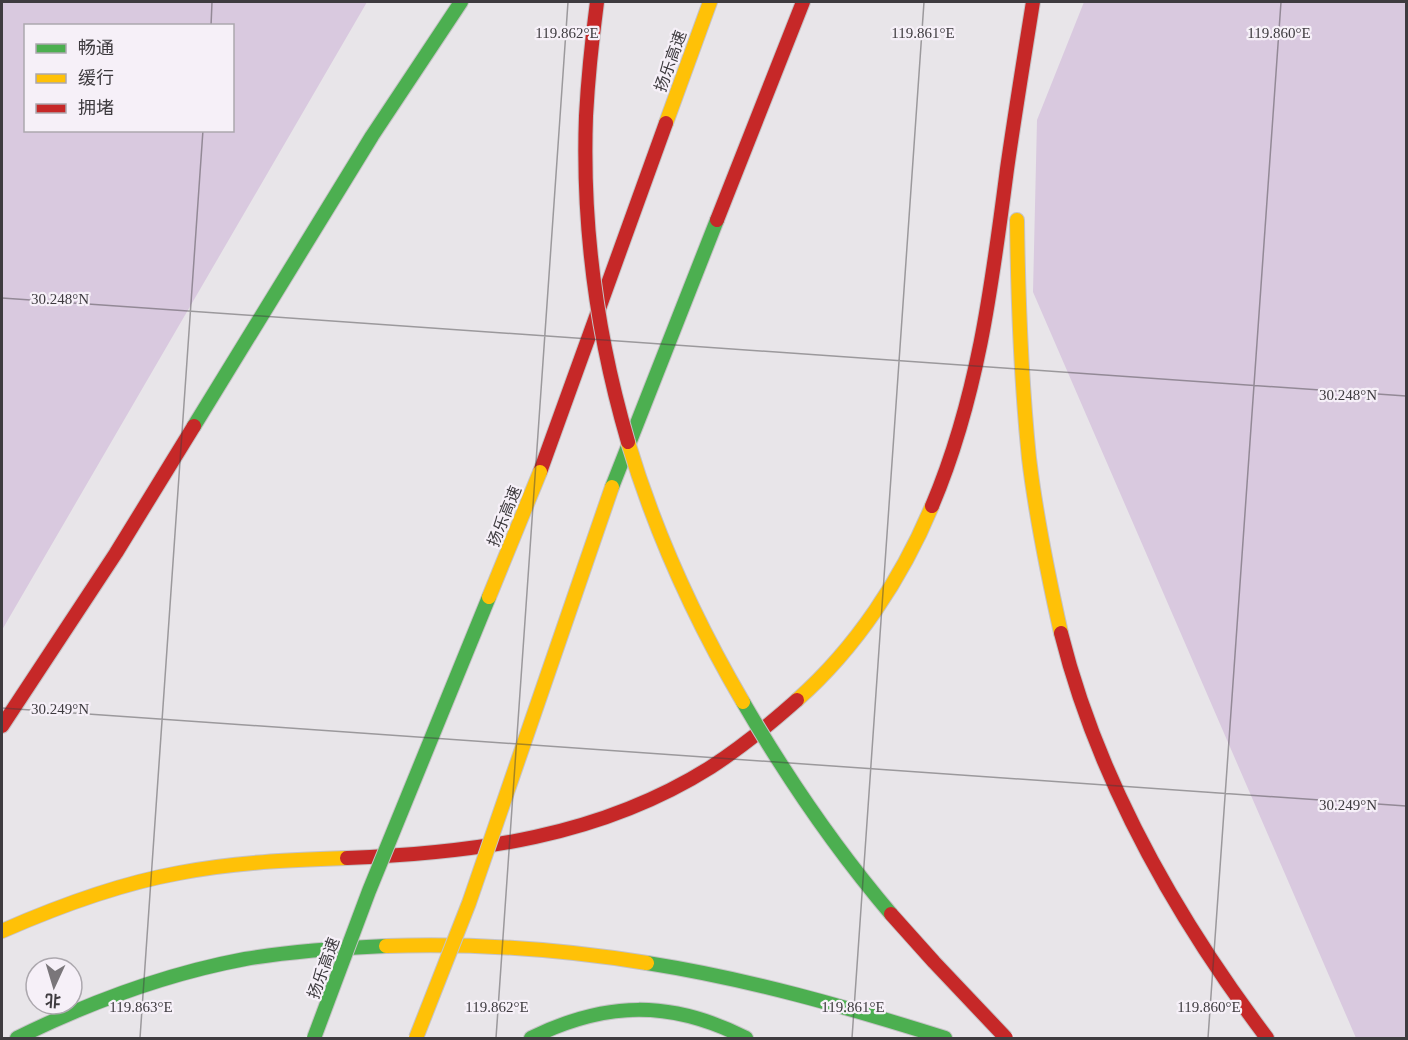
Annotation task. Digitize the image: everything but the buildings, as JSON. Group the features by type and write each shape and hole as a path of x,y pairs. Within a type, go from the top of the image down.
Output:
{"highway":[{"path":"2,726 116,554 372,136 461,2"},
{"path":"597,2 588,83 586,126 586,193 590,246 599,310 619,410 653,513 678,574 720,661 746,708 804,800 868,887 938,967 1006,1038"},
{"name":"扬乐高速","path":"314,1038 369,891 540,472 710,2"},
{"path":"416,1038 469,903 612,487 803,2"},
{"path":"2,932 58,906 93,894 129,883 194,870 277,861 425,854 514,842 558,833 640,804 679,785 717,763 787,710 849,645 876,610 919,535 952,452 966,409 976,365 992,276 1033,2"},
{"path":"1018,91 1017,279 1021,362 1028,447 1039,529 1056,612 1079,695 1111,777 1149,857 1194,932 1244,1008 1267,1038"},
{"path":"17,1038 115,994 182,973 250,958 318,949 383,944 514,946 579,952 644,962 709,974 835,1005 945,1038"},
{"path":"531,1038 583,1016 620,1010 658,1010 695,1017 746,1038"}],"shaded area":[{"path":"2,2 367,2 2,630"},
{"path":"1084,2 1406,2 1406,1038 1356,1038 1033,292 1037,120"}],"traffic: fast":[{"path":"194,426 372,136 461,2"},
{"path":"612,487 717,220"},
{"path":"314,1038 369,891 489,597"},
{"path":"743,702 812,811 891,914"},
{"path":"17,1038 100,1001 157,981 215,965 280,954 386,946"},
{"path":"647,963 723,977 798,995 945,1038"},
{"path":"531,1038 586,1017 638,1010 691,1017 746,1038"}],"traffic: slow":[{"path":"666,123 710,2"},
{"path":"1017,220 1020,339 1029,458 1043,546 1061,633"},
{"path":"628,442 651,509 678,575 725,671 743,702"},
{"path":"489,597 540,472"},
{"path":"416,1038 469,903 612,487"},
{"path":"797,700 839,658 875,611 907,559 932,506"},
{"path":"2,931 89,897 156,878 200,869 242,864 347,858"},
{"path":"386,946 452,945 517,948 647,963"}],"traffic: jam":[{"path":"597,2 586,116 585,157 589,240 600,321 628,442"},
{"path":"717,220 803,2"},
{"path":"932,506 961,424 981,340 1033,2"},
{"path":"540,472 666,123"},
{"path":"2,726 116,553 194,426"},
{"path":"1061,633 1096,742 1118,794 1144,846 1202,944 1267,1038"},
{"path":"347,858 442,852 489,845 535,837 625,810 669,791 711,767 756,735 797,700"},
{"path":"891,914 1006,1038"}]}
